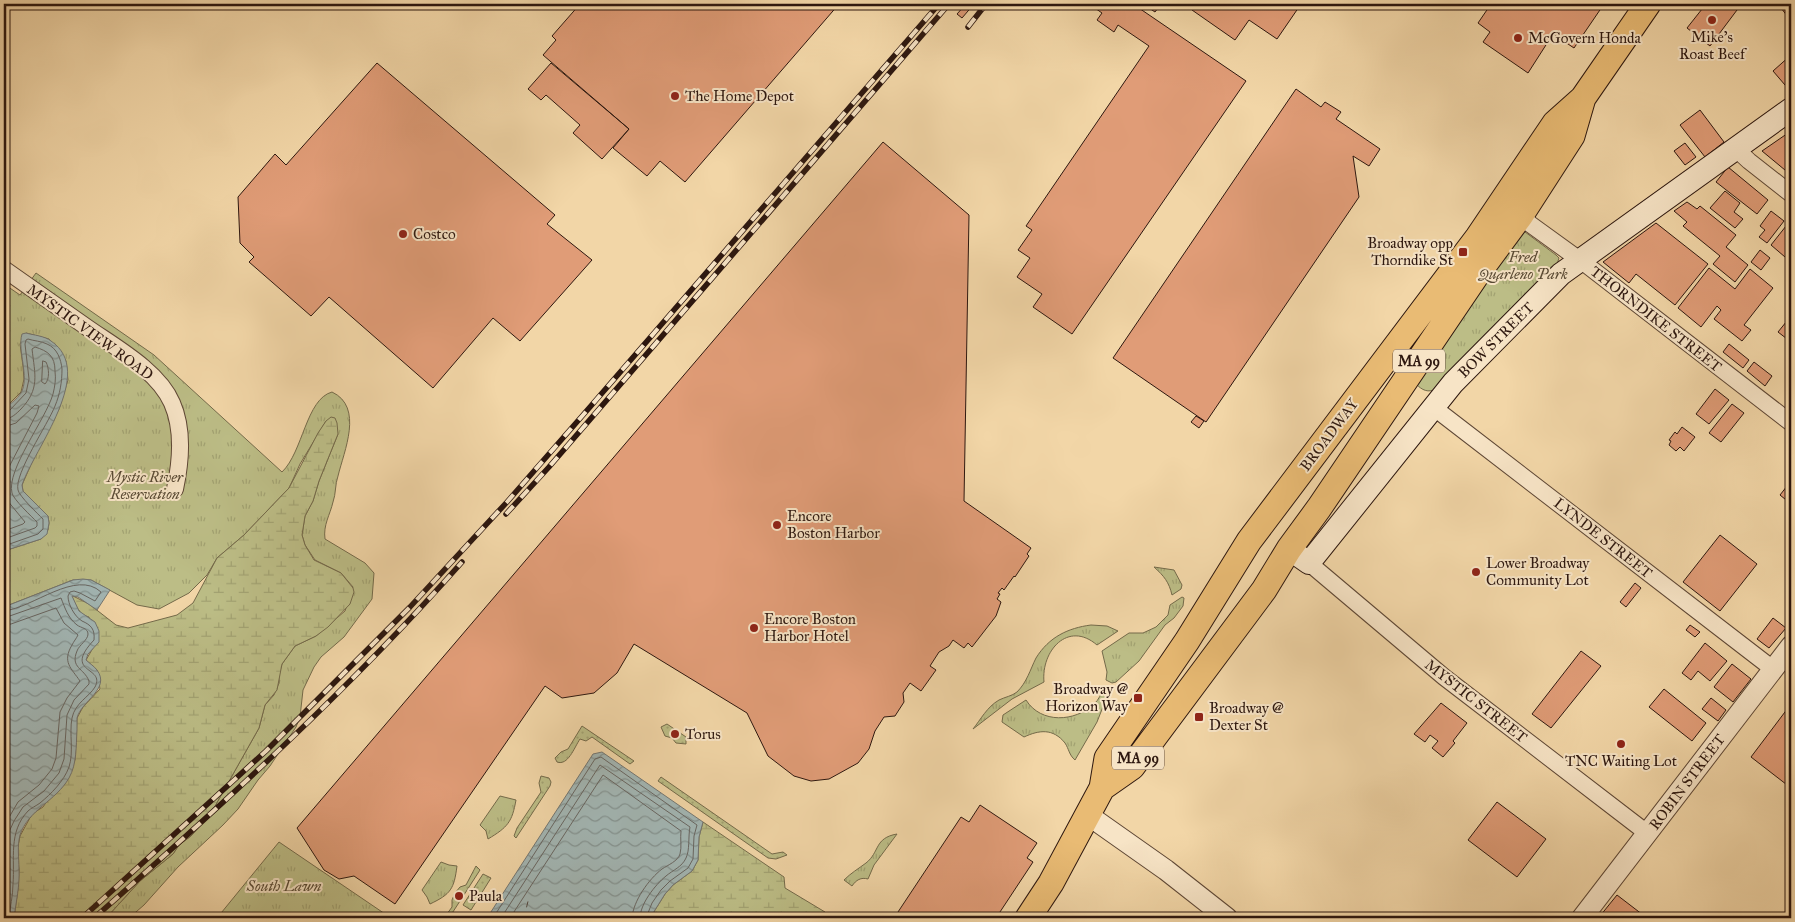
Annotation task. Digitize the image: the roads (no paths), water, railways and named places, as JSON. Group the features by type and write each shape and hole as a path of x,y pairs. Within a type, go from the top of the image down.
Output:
{"main road":[{"name":"BROADWAY","path":"1088,815 1102,788 1107,758 1187,641 1250,541 1478,237 1554,123 1583,98 1648,4"},
{"name":"BROADWAY","path":"1102,788 1132,767 1267,586 1299,556 1319,508 1476,276 1521,214 1572,136 1583,98"},
{"name":"BOW STREET","path":"1299,556 1473,362 1561,274 1791,109"},
{"name":"MA 99","path":"1028,918 1051,883 1088,815"}],"street":[{"path":"1736,149 1791,194"},
{"name":"THORNDIKE STREET","path":"1521,214 1530,224 1580,260 1791,423"},
{"name":"MYSTIC VIEW ROAD","path":"4,269 138,364 162,387 172,402 179,432 180,454 175,489"},
{"name":"LYNDE STREET","path":"1433,407 1773,669"},
{"name":"MYSTIC STREET","path":"1299,556 1444,677 1648,833"},
{"name":"ROBIN STREET","path":"1583,918 1791,646"},
{"path":"1088,815 1166,870 1227,918"}],"water":[{"path":"26,333 51,341 63,355 68,372 65,391 58,411 22,485 23,491 48,516 47,534 41,539 4,551 4,409 21,393 23,387 24,372 21,341 22,334"},
{"path":"73,580 91,580 110,590 97,610 78,597 72,596 79,611 95,622 99,631 99,642 88,654 86,660 97,670 100,683 98,689 77,718 76,755 72,773 57,793 29,819 20,835 18,848 19,881 14,918 4,918 4,607"},
{"path":"602,752 703,822 699,837 698,860 692,871 673,885 650,918 487,918 593,754"}],"railway":[{"path":"82,918 266,751 410,607 507,502 939,4"},
{"path":"506,514 549,467 949,4"},
{"path":"968,27 986,4"},
{"path":"94,918 284,746 375,656 462,562"}],"place":[{"name":"Mike's Roast Beef","path":"1712,20"},
{"name":"McGovern Honda","path":"1518,38"},
{"name":"The Home Depot","path":"675,96"},
{"name":"Costco","path":"403,234"},
{"name":"Broadway opp Thorndike St","path":"1463,252"},
{"name":"Encore Boston Harbor","path":"777,525"},
{"name":"Lower Broadway Community Lot","path":"1476,572"},
{"name":"Encore Boston Harbor Hotel","path":"754,628"},
{"name":"Broadway @ Horizon Way","path":"1138,698"},
{"name":"Broadway @ Dexter St","path":"1199,717"},
{"name":"Torus","path":"675,734"},
{"name":"TNC Waiting Lot","path":"1621,744"},
{"name":"Paula","path":"459,896"}],"park label":[{"name":"Fred Quarleno Park","path":"1523,266"},
{"name":"Mystic River Reservation","path":"145,486"},
{"name":"South Lawn","path":"284,886"}]}
